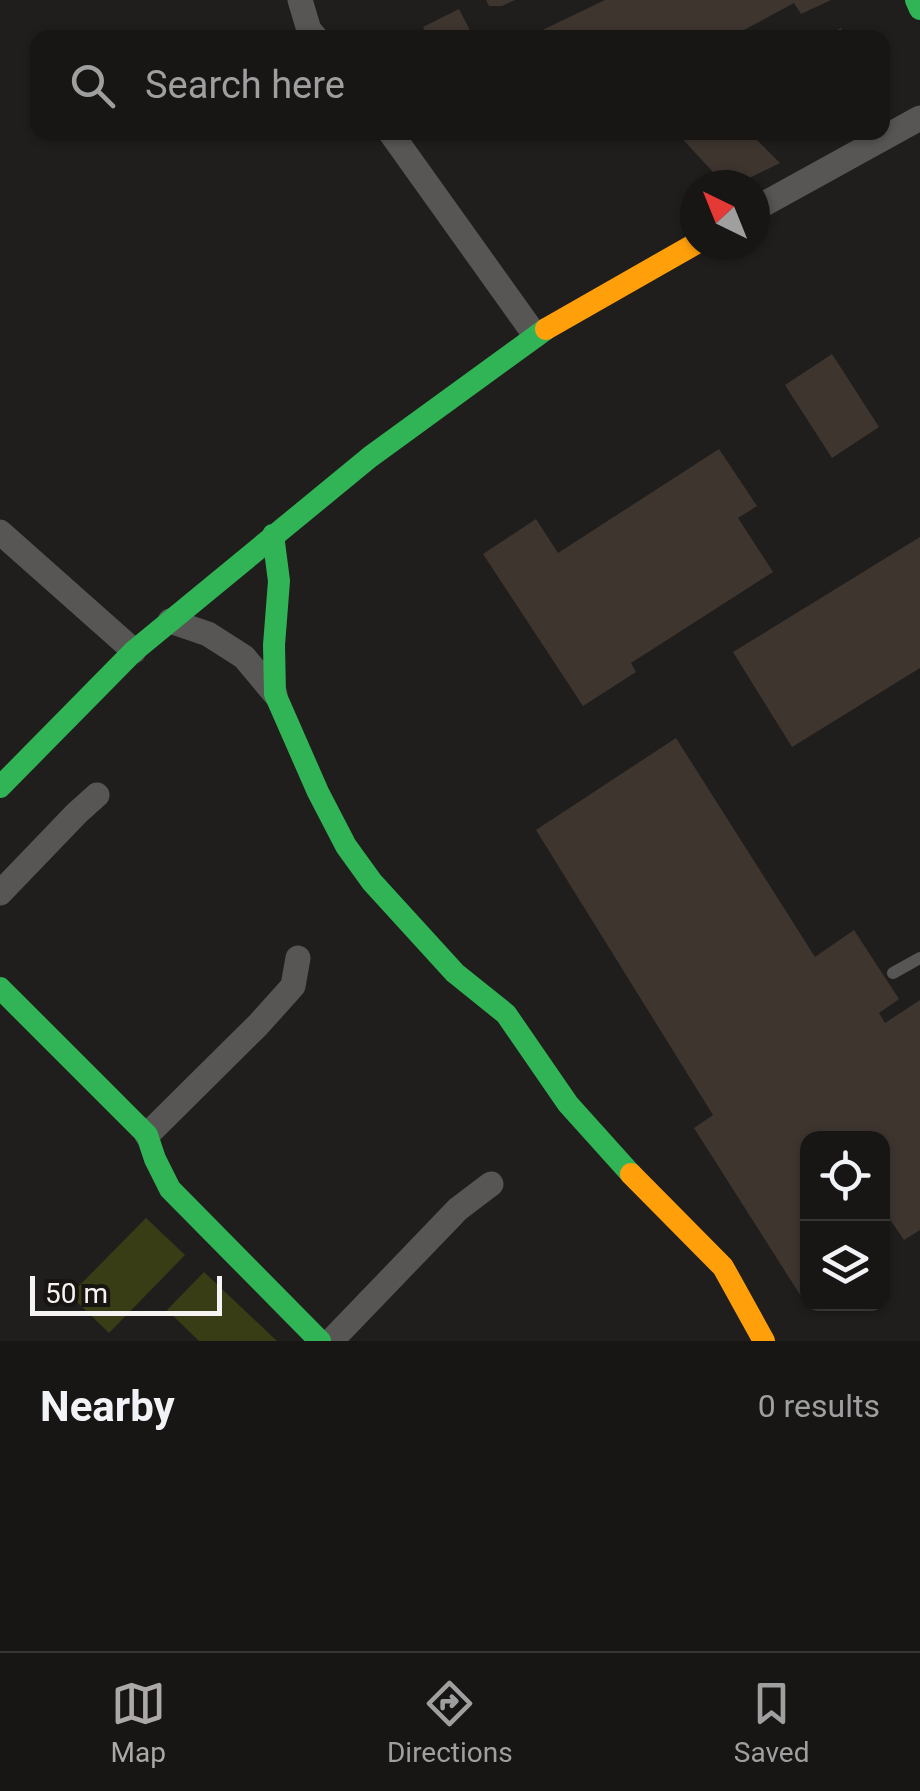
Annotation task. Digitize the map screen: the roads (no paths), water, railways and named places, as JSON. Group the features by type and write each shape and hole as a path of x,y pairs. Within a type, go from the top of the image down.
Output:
{"main road":[{"path":"916,0 920,8"},
{"path":"0,788 134,651 370,457 535,335 680,253"},
{"path":"274,535 279,581 275,694 346,846 372,882 455,973 506,1014 568,1104 723,1266 764,1341"},
{"path":"0,988 147,1135 154,1160 170,1189 320,1341"}],"street":[{"path":"300,0 310,30"},
{"path":"890,135 920,118"},
{"path":"396,140 535,335"},
{"path":"770,201 880,140"},
{"path":"0,532 134,651"},
{"path":"170,621 208,634 244,658 275,694"},
{"path":"0,894 97,795"},
{"path":"147,1135 294,986 298,958"},
{"path":"330,1341 458,1209 491,1184"}],"lane":[{"path":"893,973 920,958"}]}
